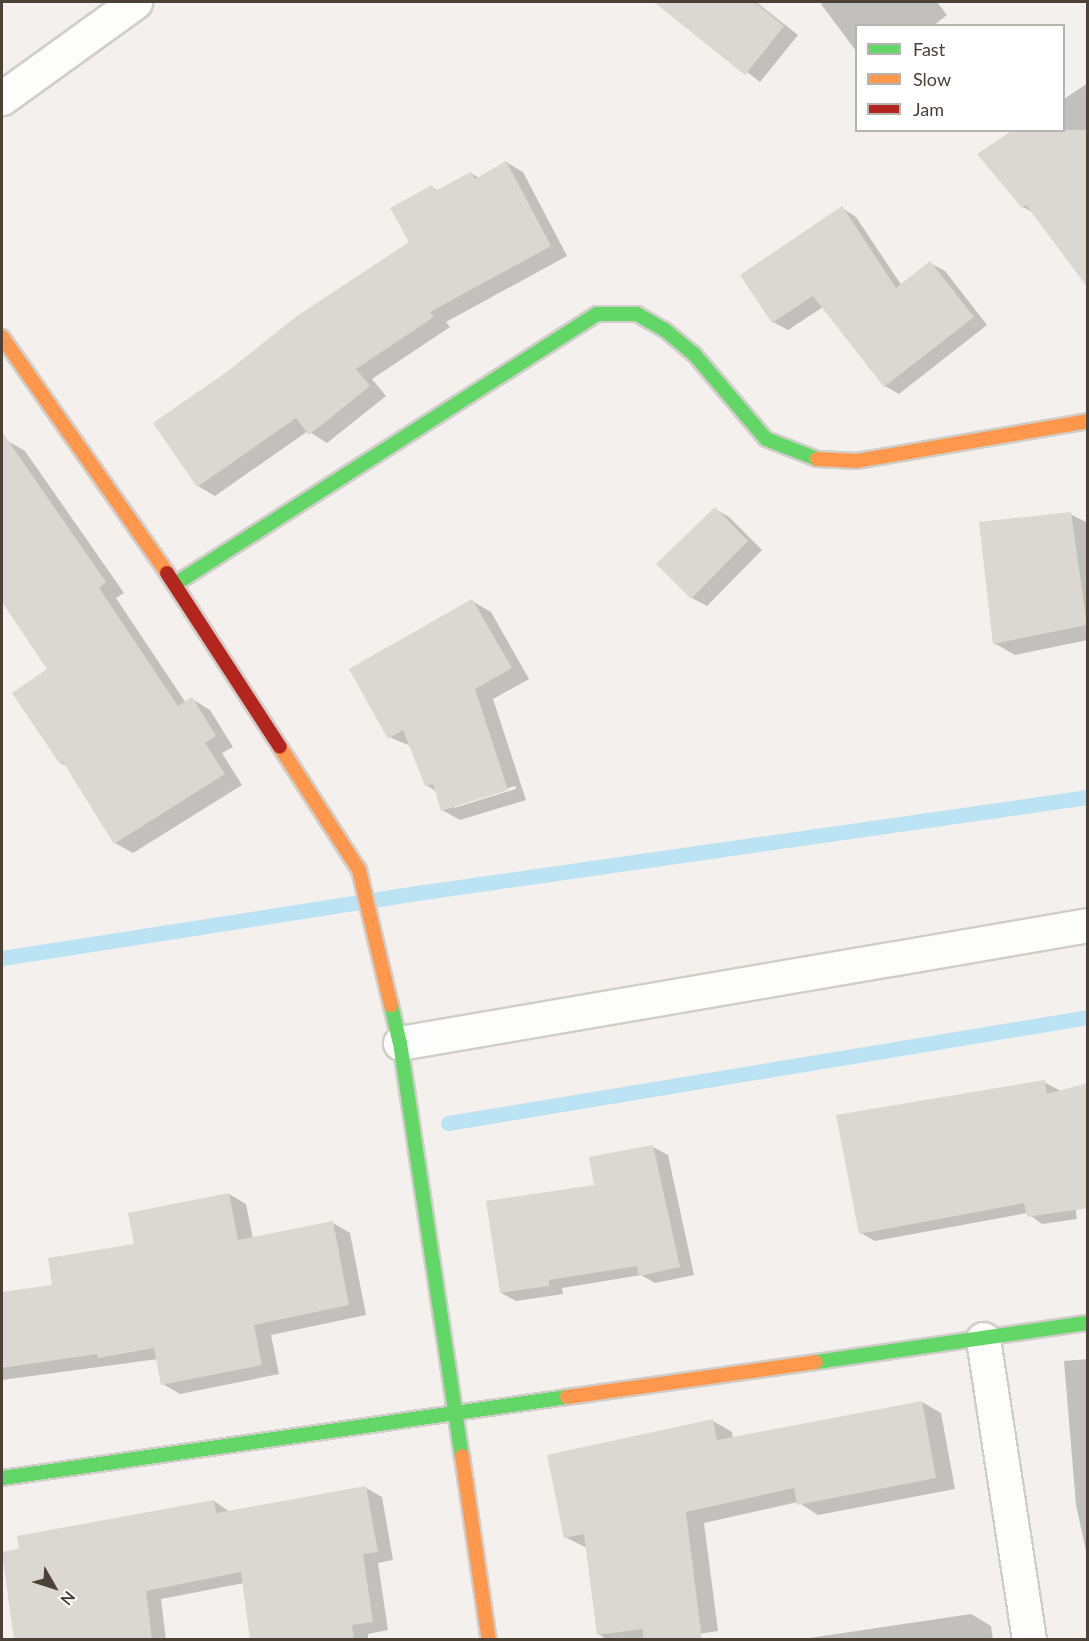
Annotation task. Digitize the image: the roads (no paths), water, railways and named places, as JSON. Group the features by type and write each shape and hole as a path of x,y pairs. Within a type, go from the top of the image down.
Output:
{"street":[{"path":"2,98 135,2"},
{"path":"175,584 597,314 637,314 665,330 694,354 766,439 808,458 857,461 1088,421"},
{"path":"2,337 175,584 359,870 400,1043 453,1412 489,1640"},
{"path":"400,1043 1088,925"},
{"path":"2,1478 1088,1323"},
{"path":"983,1339 1029,1640"}],"waterway":[{"path":"2,958 417,893 1088,797"},
{"path":"448,1123 1088,1017"}]}
